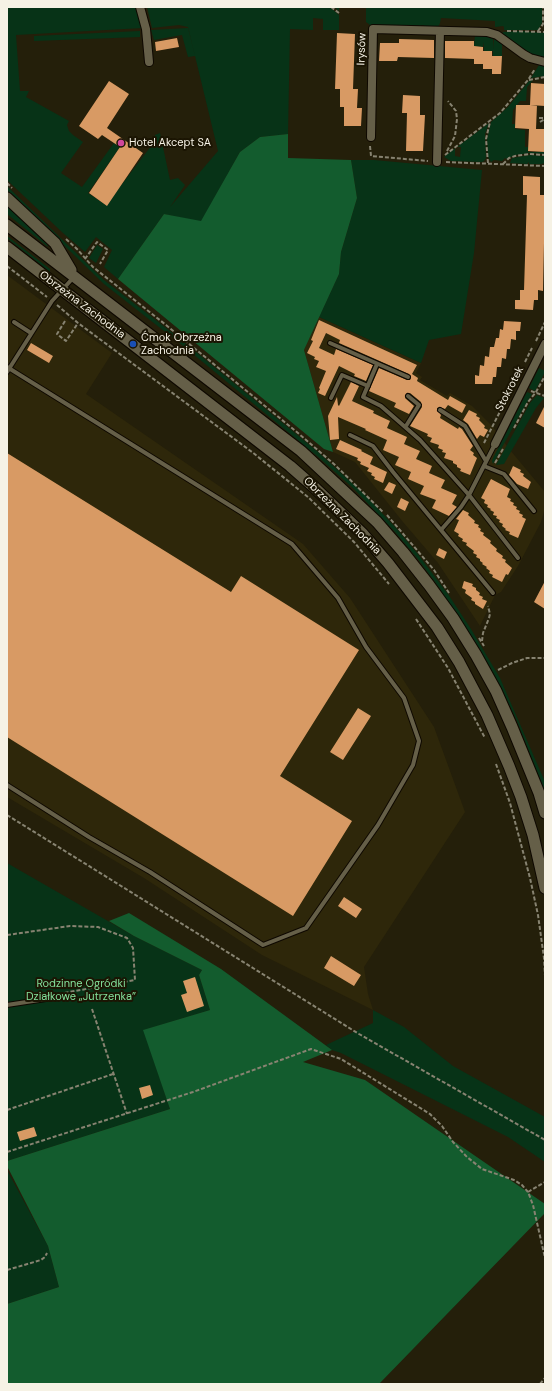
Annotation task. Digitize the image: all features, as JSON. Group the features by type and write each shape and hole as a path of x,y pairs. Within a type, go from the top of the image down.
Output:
{"street":[{"path":"140,7 146,29 149,62"},
{"name":"Irysów","path":"372,137 373,29 487,32 497,35 523,54 541,63"},
{"path":"437,162 440,30"},
{"path":"7,198 54,243 75,276"},
{"name":"Obrzeżna Zachodnia","path":"7,225 301,451 377,522 403,552 453,618 476,655 492,685 526,759 545,813"},
{"name":"Obrzeżna Zachodnia","path":"7,247 290,466 363,534 388,563 440,633 459,662 487,714 521,797 533,835 545,888"},
{"name":"Stokrotek","path":"495,444 545,344"}],"lane":[{"path":"7,786 89,837 150,872 263,945 306,928 378,825 413,765 419,742 404,698 366,647 338,598 292,544 8,369 52,301 75,276"},
{"path":"14,322 31,333"},
{"path":"330,343 408,377"},
{"path":"377,364 363,397 381,406 406,426 420,440 469,495 518,558"},
{"path":"331,398 342,375 368,386"},
{"path":"406,426 419,405 408,396"},
{"path":"440,410 465,426 486,460"},
{"path":"350,435 373,446 493,593"},
{"path":"441,530 461,507 469,495 495,444"},
{"path":"484,466 504,474 534,511"},
{"path":"7,1005 59,997"}],"path":[{"path":"331,7 339,13"},
{"path":"538,31 543,24 543,7"},
{"path":"497,35 498,33 507,31 545,32"},
{"path":"448,98 450,104 456,111 456,133 450,146 441,158 490,121 507,106 541,63"},
{"path":"528,80 545,77"},
{"path":"539,118 545,119"},
{"path":"540,122 545,119"},
{"path":"488,164 486,139 490,121"},
{"path":"372,137 370,147 371,156 437,162 545,166"},
{"path":"503,164 509,158 515,156 530,154 545,155"},
{"path":"84,259 97,242 108,250 100,264"},
{"path":"65,321 57,334 66,341 78,323"},
{"path":"525,362 545,322"},
{"path":"511,434 528,402 536,392 545,376"},
{"path":"484,443 516,381"},
{"path":"536,392 545,396"},
{"path":"494,465 504,447"},
{"path":"482,643 483,633 490,618 488,606"},
{"path":"498,670 527,658 545,658"},
{"path":"7,815 359,1034 545,1140"},
{"path":"7,934 70,926 98,927 128,938 133,948 135,980 58,994 59,997"},
{"path":"92,1009 127,1114"},
{"path":"7,1152 193,1092 311,1049 341,1059 430,1114 442,1126 453,1142 467,1157 482,1169 514,1180 522,1185 528,1192 533,1205 545,1258"},
{"path":"7,1110 113,1074"},
{"path":"528,1192 545,1182"},
{"path":"7,1270 41,1260 47,1253"},
{"path":"540,1384 545,1378"}],"shaded area":[{"path":"7,275 112,353 86,394 303,544 350,598 434,727 465,812 364,967 368,994 373,1010 262,955 144,878 7,797"},
{"path":"319,317 421,363 416,373 422,377 420,380 447,396 450,393 472,406 492,426 545,492 545,508 541,522 518,566 501,592 495,595 480,626 438,563 355,462 333,452 304,350"}],"green space":[{"path":"7,7 137,7 143,28 16,35 20,91 29,91 26,97 69,121 67,125 69,131 83,142 61,173 82,187 114,143 120,147 88,193 106,205 155,141 155,135 160,133 170,180 178,178 185,185 170,207 218,151 188,27 179,25 152,28 147,7 330,7 339,15 339,30 323,30 323,19 313,18 313,30 290,29 288,134 260,137 240,152 201,222 164,214 118,279 104,267 112,250 96,237 85,252 7,180"},
{"path":"339,7 542,7 542,23 538,30 504,30 503,26 495,27 495,21 441,18 438,27 426,27 423,25 417,27 370,25 366,22 366,8"},
{"path":"188,28 195,56 188,57 182,35 154,40 151,30"},
{"path":"140,31 140,37 34,41 34,36"},
{"path":"520,31 545,33 545,57 533,55 502,34 503,32"},
{"path":"475,35 493,38 493,49 494,39 502,44 502,56 493,56 493,51 484,51 484,42 483,47 474,46"},
{"path":"539,65 545,65 545,76 531,78"},
{"path":"533,80 527,87 526,101 520,101 513,110 512,124 515,124 515,129 525,130 525,147 528,147 528,152 545,152 545,154 530,153 515,155 507,159 505,158 502,161 494,160 491,162 488,157 487,139 491,122 508,107 529,81"},
{"path":"489,123 485,134 486,158 484,161 451,161 444,157 455,148 455,156 460,157 461,147 457,147"},
{"path":"288,134 288,158 351,160 357,198 341,252 339,274 304,350 333,452 324,449 118,279 164,214 201,221 240,152 260,137"},
{"path":"530,155 545,156 545,163 510,163 512,158"},
{"path":"351,160 374,160 482,170 474,253 461,334 429,340 421,363 319,317 339,274 341,252 357,198"},
{"path":"7,186 104,280 179,338 317,451 364,494 397,529 448,594 500,678 545,782 545,792 516,719 495,676 477,645 438,586 395,532 353,488 317,456 187,349 104,284 7,190"},
{"path":"7,206 47,244 48,247 7,214"},
{"path":"7,236 50,269 50,272 7,238"},
{"path":"97,245 103,249 96,263 89,258"},
{"path":"539,368 545,372 535,391 529,388"},
{"path":"527,392 532,394 493,464 493,458"},
{"path":"537,395 544,398 536,408 504,464 496,465 530,403"},
{"name":"Rodzinne Ogródki Działkowe „Jutrzenka”","path":"7,863 134,936 202,970 199,975 210,1010 144,1030 170,1109 7,1161"},
{"path":"129,913 221,969 332,1050 303,1062 365,1080 545,1204 545,1213 379,1384 7,1384 7,1304 59,1287 48,1246 7,1166 7,1161 170,1109 143,1030 210,1010 199,975 202,970 134,936 109,921"},
{"path":"373,1010 404,1027 453,1066 545,1117 545,1162 508,1137 341,1053 332,1050 326,1045 373,1023"},
{"path":"7,1170 48,1246 59,1287 7,1304"}],"building":[{"path":"337,33 355,34 353,89 358,89 357,108 362,108 361,126 344,126 344,107 340,107 340,89 335,89"},
{"path":"177,38 179,47 156,51 155,42"},
{"path":"399,39 434,40 434,58 398,57 397,61 379,61 380,43 399,43"},
{"path":"445,41 474,41 474,46 483,47 483,51 492,51 492,56 502,56 501,74 492,74 492,69 483,69 483,64 474,64 474,59 445,58"},
{"name":"Hotel Akcept SA","path":"109,81 129,94 107,128 143,153 107,206 89,193 120,147 102,135 98,139 79,126"},
{"path":"531,83 545,84 545,106 530,105"},
{"path":"403,95 420,96 420,115 425,115 423,151 406,151 407,113 402,113"},
{"path":"516,105 537,105 536,129 545,129 545,152 528,151 529,129 515,128"},
{"path":"523,176 540,177 540,195 545,195 543,291 538,290 538,300 534,300 533,310 515,309 515,300 520,300 520,290 524,290 527,195 523,195"},
{"path":"319,320 417,365 412,374 418,378 417,381 448,400 450,396 466,405 462,413 448,405 445,409 440,407 437,408 437,410 441,415 440,418 458,429 459,427 462,429 473,446 470,450 477,458 470,475 460,471 461,469 453,463 453,461 444,458 446,453 442,452 443,450 438,448 439,445 430,442 432,438 427,436 428,434 410,426 422,407 421,402 410,393 406,394 405,398 414,406 409,414 394,407 396,403 369,391 379,368 407,380 410,380 411,378 409,374 339,343 340,340 326,333 319,348 334,355 336,349 373,365 366,381 354,376 355,374 339,366 325,396 318,393 326,371 316,367 319,361 307,353 313,341 311,340"},
{"path":"504,321 521,322 520,331 516,331 516,340 511,339 510,349 507,349 506,359 502,358 501,367 497,367 496,377 493,377 492,384 475,384 475,375 479,376 480,365 484,366 485,356 489,357 490,347 494,347 496,338 499,338 500,329 503,330"},
{"path":"31,343 53,356 49,363 27,350"},
{"path":"351,382 359,386 352,401 374,411 373,413 390,421 387,428 407,437 404,444 420,451 416,459 432,466 429,473 445,480 441,488 457,495 452,504 457,507 449,516 432,508 436,500 420,494 424,486 408,479 411,472 395,465 399,457 383,450 387,440 338,417 339,439 330,440 328,416 337,397 339,406"},
{"path":"545,405 545,428 536,423"},
{"path":"469,410 477,414 476,416 480,418 479,420 485,426 484,428 488,430 484,437 480,435 477,439 468,424 463,420"},
{"path":"340,440 373,457 370,464 387,472 383,483 374,479 375,477 371,475 372,473 367,471 369,468 360,464 361,462 357,460 358,458 336,449"},
{"path":"7,453 231,592 241,576 359,650 280,776 352,821 293,916 7,737"},
{"path":"513,466 521,470 520,472 524,474 523,476 531,482 528,489 517,484 509,475"},
{"path":"491,479 510,489 507,497 514,503 513,505 517,507 516,509 520,511 519,513 523,515 522,517 526,519 518,538 509,534 510,532 505,530 506,529 502,526 503,524 499,522 500,520 496,518 497,516 493,515 494,512 484,503 485,500 481,498"},
{"path":"389,482 396,485 392,494 384,490"},
{"path":"401,498 409,502 405,511 397,507"},
{"path":"463,510 469,513 468,515 475,521 474,523 479,525 478,527 481,529 480,531 484,533 483,535 491,541 490,543 497,549 496,551 503,556 502,558 506,560 505,562 512,568 508,575 506,574 502,582 492,577 493,575 489,573 490,571 486,568 487,567 482,564 483,563 480,559 476,557 477,555 473,553 474,551 466,545 467,543 462,541 463,539 458,536 459,534 454,531 459,520 456,519"},
{"path":"439,548 447,552 444,559 436,555"},
{"path":"464,581 473,584 472,586 480,593 479,595 483,597 482,599 487,601 483,609 475,604 475,602 471,600 472,598 465,593 466,590 462,588"},
{"path":"545,581 545,609 534,602"},
{"path":"358,708 371,716 343,760 330,752"},
{"path":"344,897 362,909 356,918 338,906"},
{"path":"331,956 361,975 354,986 324,968"},
{"path":"195,977 204,1006 187,1012 181,995 187,993 183,981"},
{"path":"150,1085 153,1095 142,1099 139,1088"},
{"path":"34,1127 37,1136 20,1141 17,1132"}],"place":[{"name":"Hotel Akcept SA","path":"121,143"},
{"name":"Ćmok Obrzeżna Zachodnia","path":"133,344"}]}
